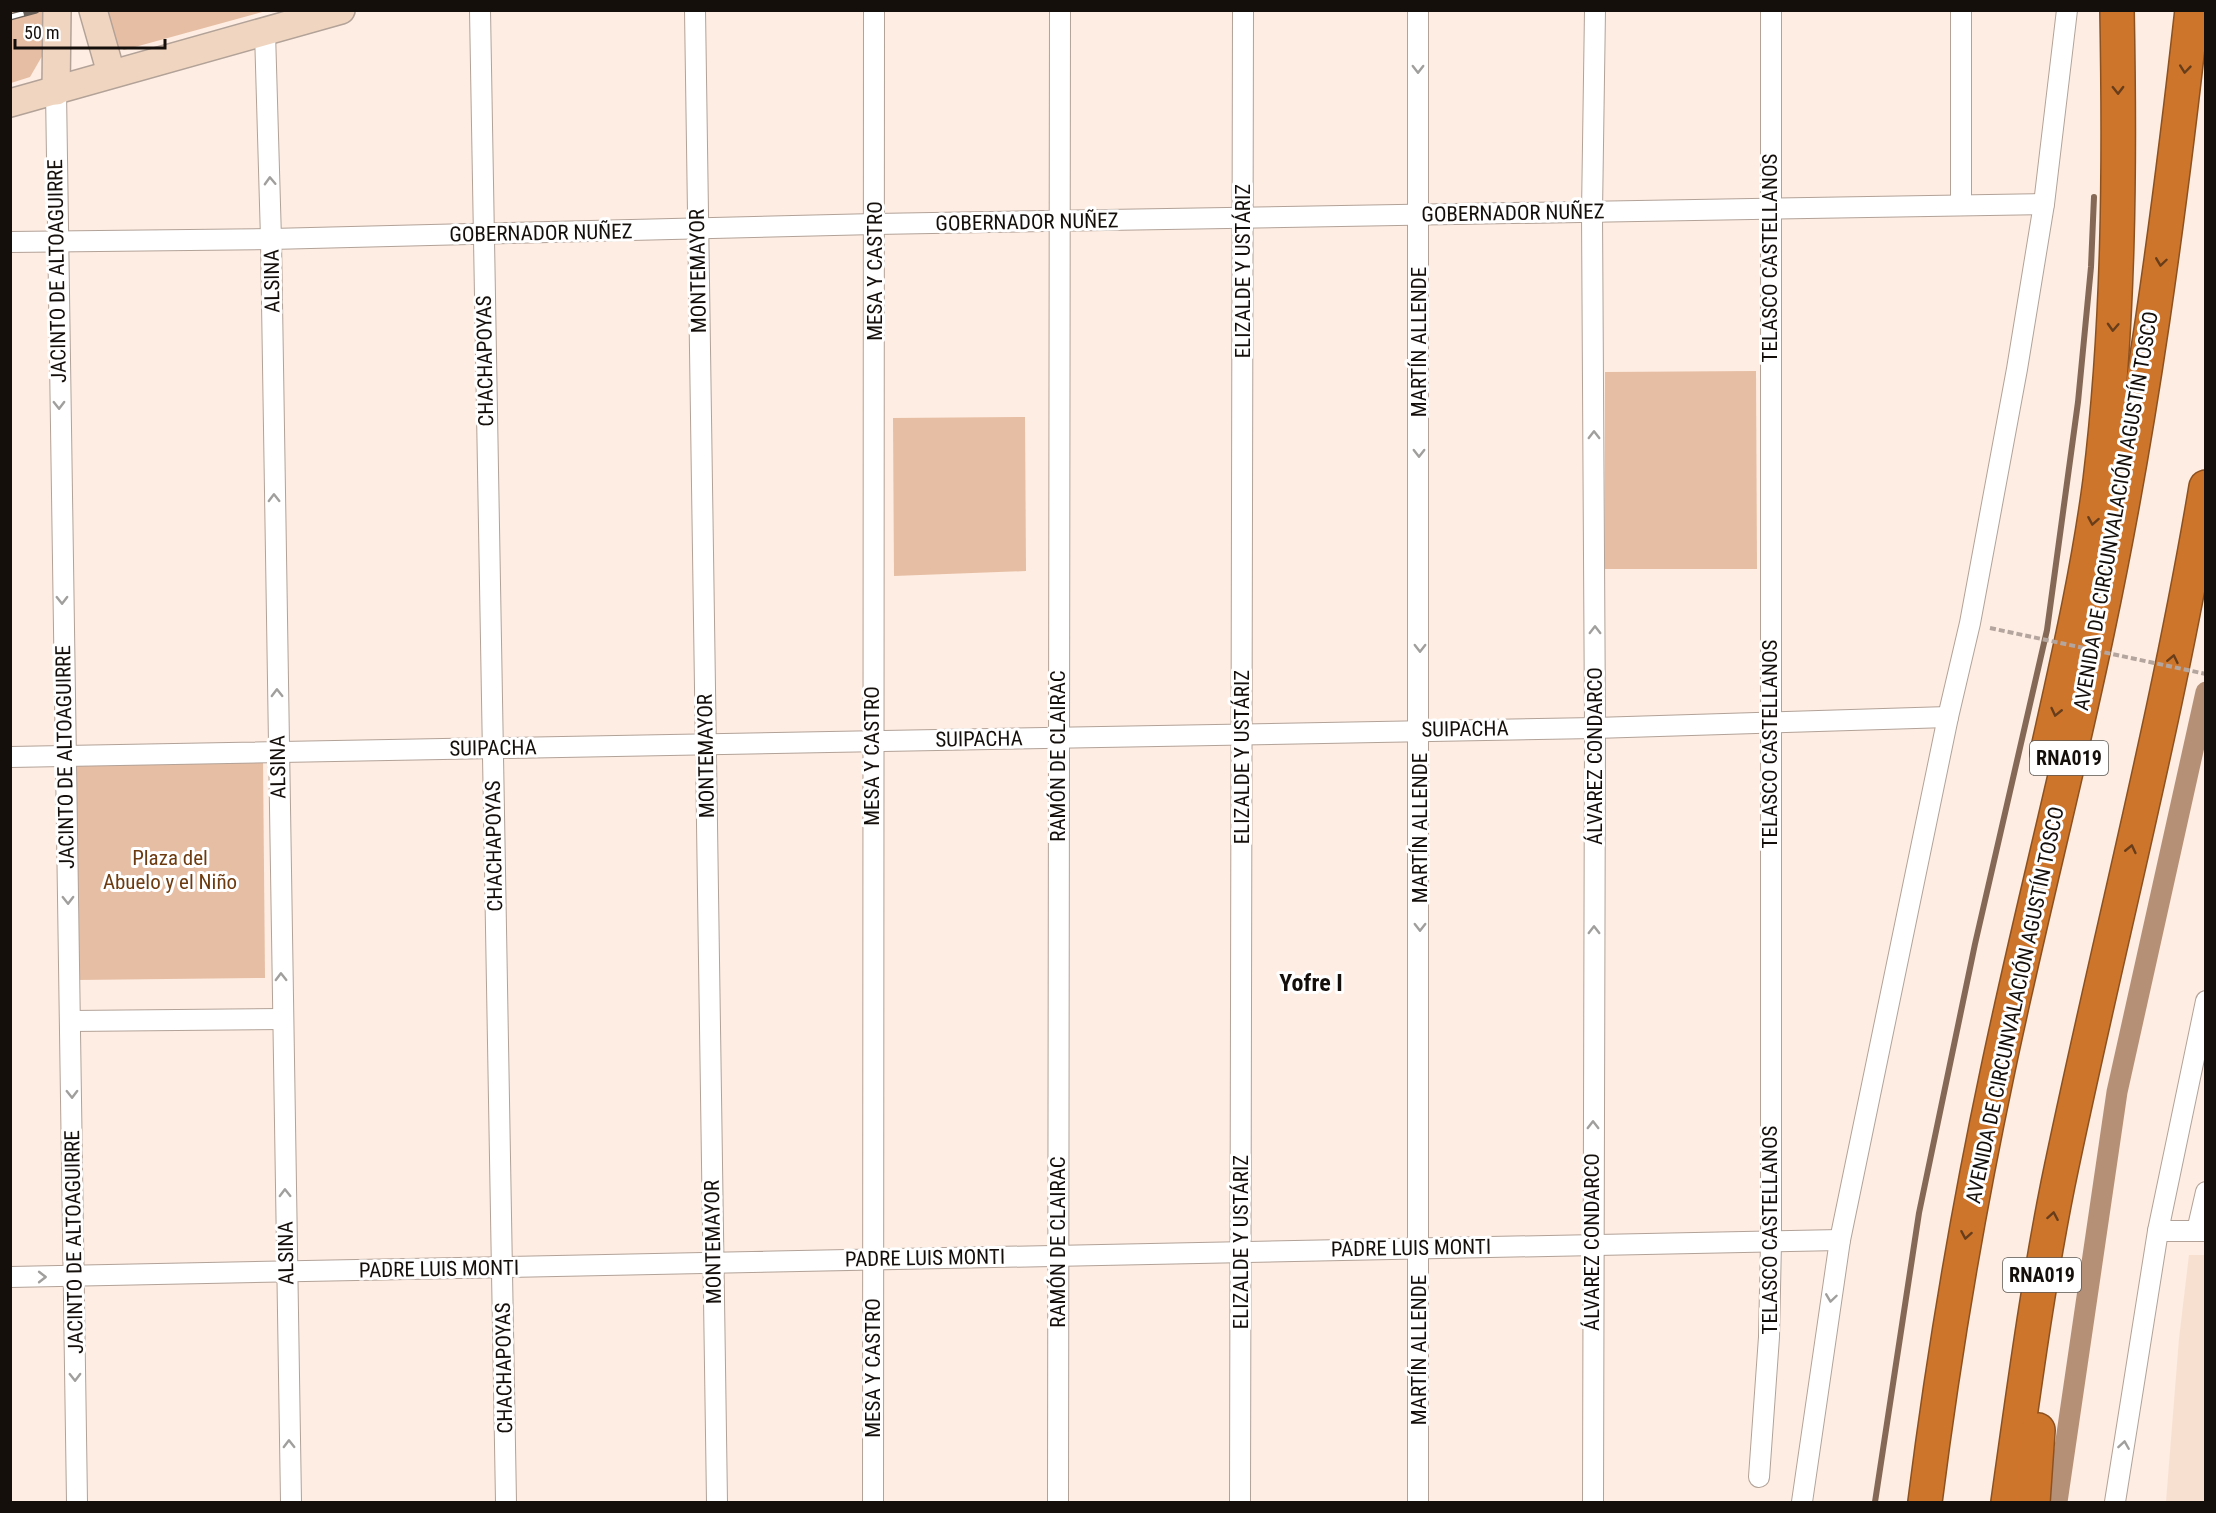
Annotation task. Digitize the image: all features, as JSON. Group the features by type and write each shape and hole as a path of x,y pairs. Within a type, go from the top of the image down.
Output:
{"highway":[{"path":"1997,1074 2016,890 2078,612 2105,437 2113,333 2119,164 2117,10"},
{"name":"AVENIDA DE CIRCUNVALACIÓN AGUSTÍN TOSCO","path":"1925,1503 1957,1290 1997,1074 2100,623 2160,264 2192,10"},
{"name":"RNA019","path":"2008,1503 2058,1186 2177,636 2205,487"},
{"path":"2089,1050 2151,861 2205,603"},
{"path":"2032,1503 2045,1261"},
{"path":"1905,1503 1957,1290"}],"main road":[{"name":"JACINTO DE ALTOAGUIRRE","path":"56,91 57,10"},
{"path":"93,10 111,73"},
{"path":"10,103 341,10"}],"street":[{"name":"CHACHAPOYAS","path":"480,10 506,1503"},
{"name":"MONTEMAYOR","path":"695,10 717,1503"},
{"name":"MESA Y CASTRO","path":"873,1503 874,10"},
{"name":"RAMÓN DE CLAIRAC","path":"1058,1503 1060,10"},
{"name":"ELIZALDE Y USTÁRIZ","path":"1240,1503 1243,10"},
{"name":"MARTÍN ALLENDE","path":"1418,10 1420,729 1418,1503"},
{"name":"ÁLVAREZ CONDARCO","path":"1593,1503 1595,728 1592,212 1595,10"},
{"name":"TELASCO CASTELLANOS","path":"1759,1477 1769,1337 1771,1242 1769,720 1771,10"},
{"path":"1961,10 1961,204"},
{"path":"1802,1503 1840,1240 1948,717 1970,623 2026,319 2044,204 2067,10"},
{"name":"ALSINA","path":"265,32 271,239 291,1503"},
{"name":"JACINTO DE ALTOAGUIRRE","path":"56,91 56,241 71,1021 77,1503"},
{"name":"GOBERNADOR NUÑEZ","path":"10,242 271,239 875,224 2044,204"},
{"name":"SUIPACHA","path":"10,757 1058,738 1420,729 1595,728 1769,720 1948,717"},
{"path":"2115,1503 2158,1231 2205,1001"},
{"path":"71,1021 282,1019"},
{"path":"2158,1231 2201,1231 2205,1192"},
{"name":"PADRE LUIS MONTI","path":"10,1277 1840,1240"}],"path":[{"path":"1990,628 2205,674"}],"shaded area":[{"path":"2189,1255 2205,1255 2205,1502 2166,1502 2179,1339"}],"green space":[{"path":"11,11 45,11 45,51 30,77 11,83"},
{"path":"102,11 266,11 124,50 110,41"},
{"path":"1756,371 1757,569 1605,569 1605,372"},
{"path":"1025,417 1026,571 894,576 893,418"},
{"name":"Plaza del Abuelo y el Niño","path":"263,760 265,978 77,980 75,761"}],"waterway":[{"path":"1875,1502 1919,1213 1975,944 2047,630 2078,402 2091,267 2094,197"},
{"path":"2057,1502 2117,1092 2206,692"}],"railway":[{"path":"10,17 36,10"}],"district":[{"name":"Yofre I","path":"1311,983"}]}
